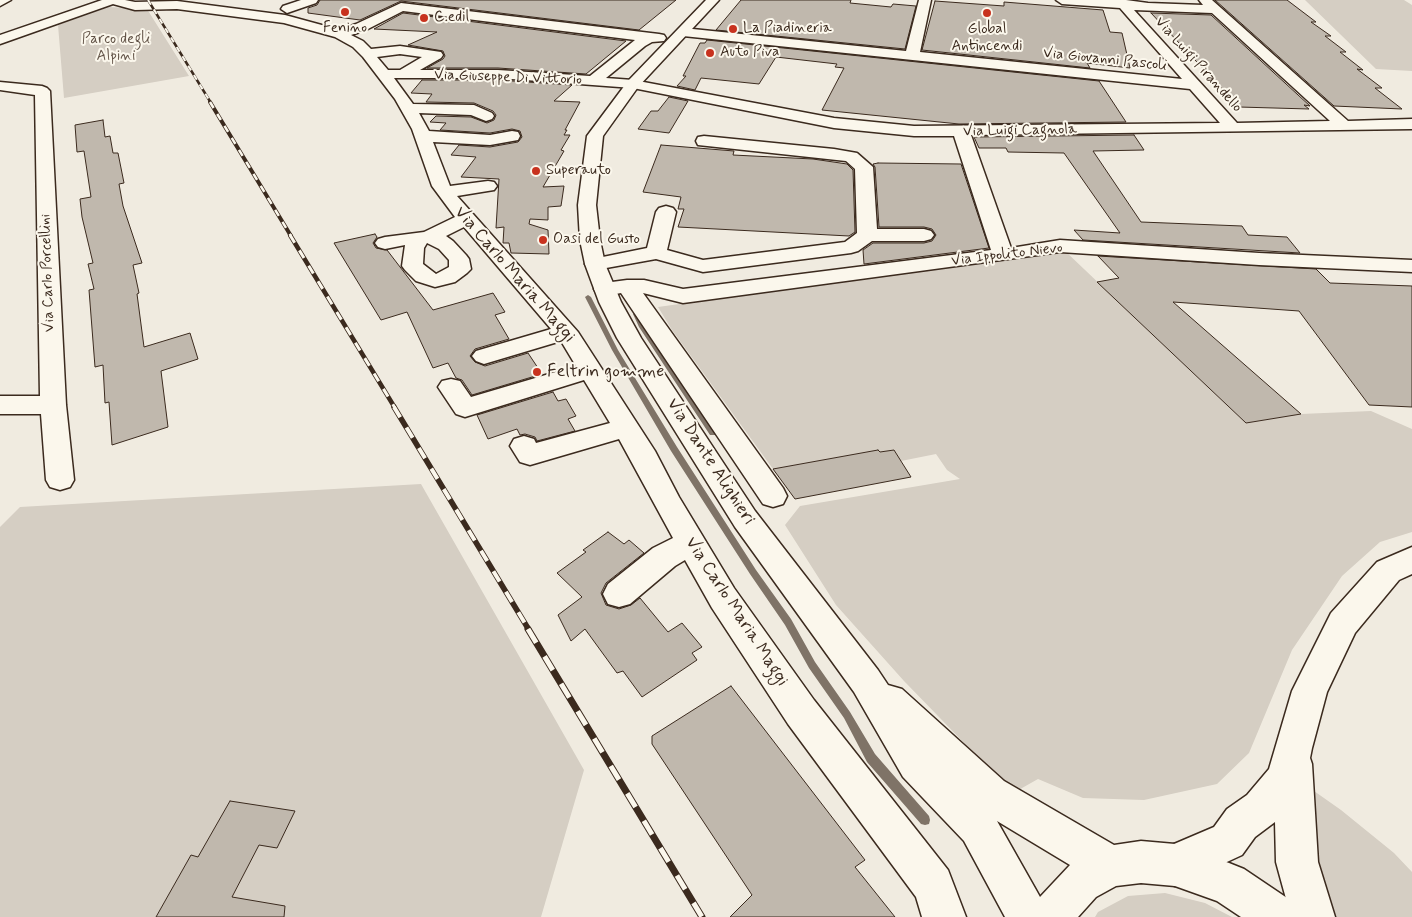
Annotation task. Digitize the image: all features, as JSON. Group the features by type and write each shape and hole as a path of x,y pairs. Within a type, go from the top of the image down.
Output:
{"street":[{"path":"0,2 5,0"},
{"path":"0,40 111,0"},
{"name":"Via Carlo Maria Maggi","path":"111,0 135,6 169,3 259,15 307,24 340,34 358,44 393,82 422,136 445,192 466,221 566,332 591,370 624,428 645,458 723,598 801,712 933,885 944,917"},
{"path":"211,0 287,9 312,0"},
{"name":"Via Dante Alighieri","path":"713,0 633,84 600,127 593,145 588,213 595,264 616,288 629,338 745,519 866,681 916,764 978,828 1028,917"},
{"path":"912,56 925,0"},
{"path":"1062,0 1210,4 1345,126"},
{"name":"Via Luigi Pirandello","path":"1121,2 1233,128"},
{"name":"Via Giovanni Pascoli","path":"340,34 353,30 401,7 650,38 681,35 912,56 1195,86"},
{"path":"287,9 294,14 335,23 353,30"},
{"path":"592,81 640,43 650,38"},
{"name":"Via Giuseppe Di Vittorio","path":"393,82 498,74 633,84"},
{"path":"540,77 533,88 574,92"},
{"path":"393,82 445,90 457,84 476,84"},
{"path":"393,82 422,108 474,110 486,116"},
{"name":"Via Luigi Cagnola","path":"633,84 834,123 906,130 1233,128 1412,124"},
{"name":"Via Carlo Porcellini","path":"6,90 42,91 53,405 60,480"},
{"path":"961,131 1003,256"},
{"path":"422,136 490,140 512,136"},
{"path":"704,141 834,154 851,158 864,167 867,235"},
{"path":"445,192 488,186"},
{"path":"656,254 666,212"},
{"path":"386,243 425,238 446,245 459,259 460,269 447,278 426,284 424,276 412,266 414,248 425,238 466,221"},
{"path":"595,264 656,254 703,266 851,247 867,235 924,235"},
{"name":"Via Ippolito Nievo","path":"616,288 644,288 683,296 1003,256 1060,246 1259,259 1412,266"},
{"path":"616,288 773,496"},
{"path":"484,356 566,332"},
{"path":"451,387 464,408 591,370"},
{"path":"0,405 53,405"},
{"path":"524,446 530,455 624,428"},
{"path":"619,594 664,557 691,543"},
{"path":"1175,864 1228,841 1241,823 1261,809 1286,780 1293,748 1310,691 1343,623 1388,571 1412,560"},
{"name":"Via Dante Alighieri","path":"866,681 990,796 1111,866"},
{"path":"1293,748 1297,862 1313,917"},
{"path":"1053,917 1057,908 1081,882 1111,866 1142,862 1175,864 1229,884 1278,917"}],"green space":[{"path":"1305,0 1404,0 1412,5 1412,71 1376,69"},
{"name":"Parco degli Alpini","path":"109,7 147,9 189,76 64,98 58,25"},
{"path":"1064,250 1246,423 1301,414 1371,411 1412,429 1412,532 1380,542 1342,576 1292,650 1249,753 1217,784 1144,800 1083,798 1038,779 1015,792 904,681 836,605 785,525 800,506 960,479 947,470 936,454 901,461 894,450 880,452 878,450 773,469 672,330 658,307"},
{"path":"421,484 584,770 541,917 0,917 0,527 20,507"},
{"path":"1314,791 1341,810 1394,853 1412,872 1412,917 1333,917 1308,838"},
{"path":"1165,893 1205,903 1232,917 1095,917 1098,912 1128,896"}],"building":[{"path":"320,0 676,0 639,30 401,1 360,20 308,13 308,8 317,5"},
{"path":"741,0 851,0 850,3 891,7 893,4 916,6 905,49 716,30"},
{"path":"1215,0 1287,0 1316,22 1311,22 1331,36 1325,36 1346,52 1340,52 1363,70 1357,69 1382,88 1375,88 1402,109 1334,106"},
{"path":"935,1 1004,6 1004,2 1103,10 1110,32 1122,33 1130,68 1087,63 1090,68 922,50"},
{"path":"403,13 626,41 586,74 498,68 427,68 443,59 445,56 443,51 408,45 437,32 374,29"},
{"path":"1151,13 1211,15 1310,106 1304,105 1309,109 1239,107"},
{"path":"707,40 1099,81 1126,122 959,124 822,110 844,68 835,67 837,64 776,57 759,84 701,78 695,90 677,86 686,76 683,76 700,43 705,43"},
{"path":"422,80 498,80 572,85 554,101 580,102 565,130 567,130 564,135 570,135 561,150 564,151 543,187 564,186 561,206 548,207 548,220 530,219 529,224 548,230 549,254 511,253 509,243 503,243 504,227 496,228 499,179 461,177 476,157 451,155 459,145 490,147 518,142 522,137 520,131 512,129 490,133 440,130 446,123 430,122 436,116 471,117 487,123 494,120 496,115 493,111 474,103 426,102 432,94 411,93"},
{"path":"669,97 688,101 669,133 638,129 651,111 658,111"},
{"path":"103,120 105,137 110,136 113,153 118,153 124,183 119,184 123,206 142,263 133,265 139,293 137,294 144,347 190,333 198,359 161,371 168,427 112,445 109,402 105,403 103,365 95,367 89,290 94,289 88,264 93,263 82,217 80,199 91,197 84,151 77,152 75,125"},
{"path":"1134,135 1144,150 1093,151 1141,222 1242,226 1248,235 1287,237 1300,253 1083,240 1074,230 1120,233 1064,153 1008,152 1006,148 979,148 974,137"},
{"path":"661,145 734,151 733,155 813,159 847,164 853,170 855,232 849,236 678,227 684,209 678,209 681,197 643,192"},
{"path":"873,164 961,164 989,248 864,264 863,250 873,243 924,243 932,241 936,235 932,229 924,227 879,227 875,167"},
{"path":"375,234 377,237 373,243 376,248 387,250 433,310 493,293 505,312 495,315 509,339 475,349 470,356 475,362 485,366 528,353 542,374 472,395 462,380 456,378 448,363 433,368 407,312 381,320 334,243"},
{"path":"1098,256 1316,269 1330,283 1412,286 1412,407 1369,405 1299,311 1173,302 1301,414 1246,423 1097,282 1119,278"},
{"path":"553,392 558,401 566,399 576,416 568,419 575,431 537,441 535,437 525,434 520,435 517,429 488,439 477,415"},
{"path":"878,450 880,452 894,450 911,477 795,499 773,469"},
{"path":"608,532 624,544 629,540 644,553 606,583 601,593 606,605 619,609 631,605 640,598 668,632 682,623 702,647 692,653 697,660 642,697 623,671 617,673 585,629 571,641 558,615 582,597 557,573 586,552 583,550"},
{"path":"731,686 865,860 855,867 895,917 730,917 752,895 652,744 652,736"},
{"path":"230,801 295,811 277,848 259,845 232,897 285,906 284,917 156,917 191,855 198,857"}],"waterway":[{"path":"588,297 615,350 674,449 753,572 788,622 812,665 847,715 871,758 925,820"},
{"path":"636,314 642,327 713,433"}],"railway":[{"path":"148,0 211,103"},
{"path":"210,102 291,236"},
{"path":"290,235 395,408"},
{"path":"394,407 529,630"},
{"path":"528,629 702,917"}],"place":[{"name":"Fenino","path":"345,12"},
{"name":"Global Antincendi","path":"987,13"},
{"name":"C.edil","path":"424,18"},
{"name":"La Piadineria","path":"733,29"},
{"name":"Auto Piva","path":"710,53"},
{"name":"Superauto","path":"536,171"},
{"name":"Oasi del Gusto","path":"543,240"},
{"name":"Feltrin gomme","path":"537,372"}]}
